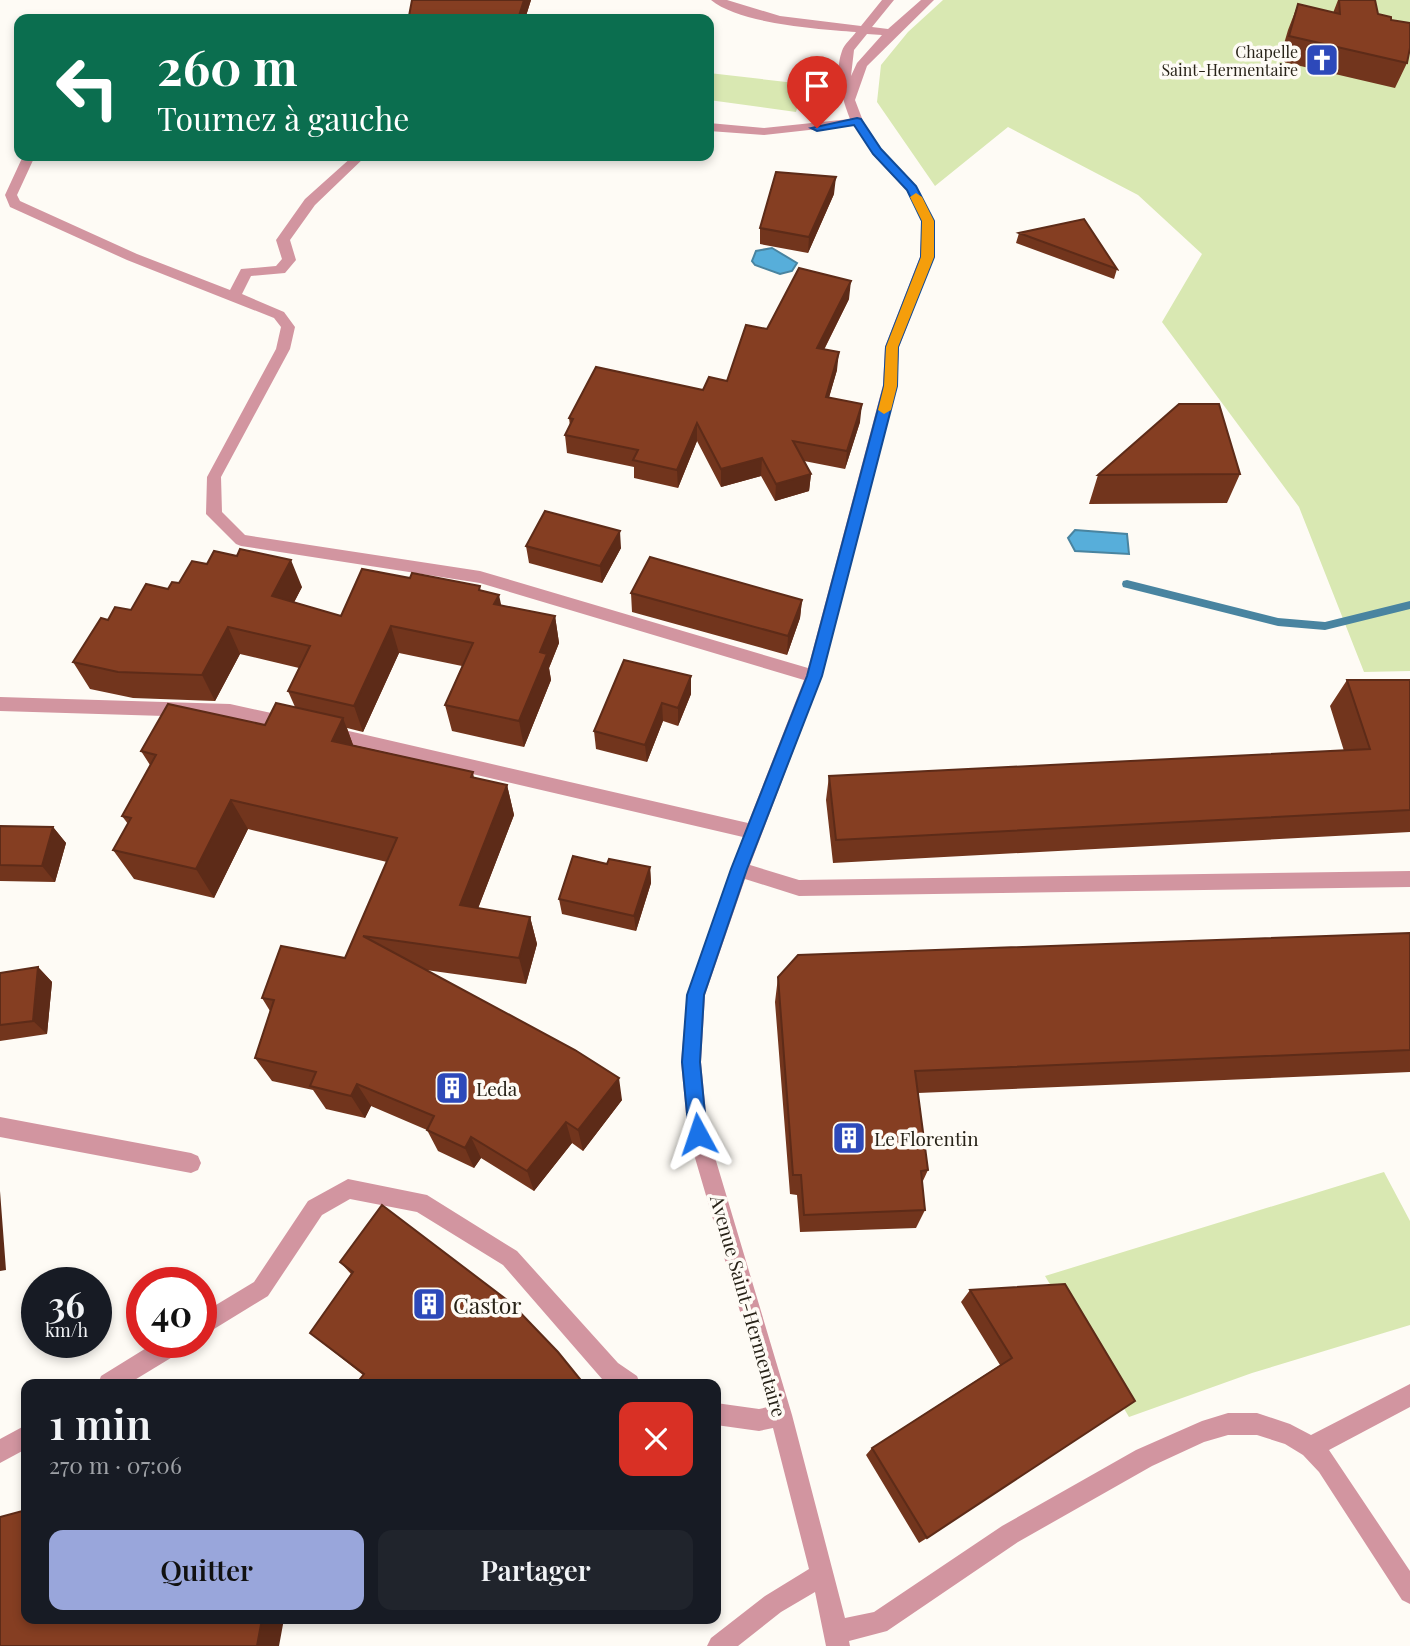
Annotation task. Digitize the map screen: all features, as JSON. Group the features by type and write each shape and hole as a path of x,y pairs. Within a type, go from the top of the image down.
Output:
{"street":[{"path":"717,0 758,13 816,26 891,33"},
{"name":"Avenue Saint-Hermentaire","path":"837,1639 781,1415 698,1134 691,1062 696,995 739,869 814,676 890,386 892,347 928,257 928,221 912,189 877,152 857,121 849,101 845,74 848,50 888,0"},
{"path":"849,101 861,65 891,33 929,0"},
{"path":"714,128 740,132 797,131 857,121"},
{"path":"27,161 12,195 15,204 132,257 279,315 288,327 283,349 214,477 214,514 241,540 480,577 814,676"},
{"path":"234,296 246,272 280,270 289,260 283,240 310,202 355,161"},
{"path":"0,704 230,711 753,832"},
{"path":"739,869 799,888 1410,879"},
{"path":"0,1127 191,1163"},
{"path":"217,1316 261,1289 315,1208 348,1189 420,1202 510,1258 610,1371 622,1379"},
{"path":"117,1379 150,1358"},
{"path":"1311,1447 1410,1395"},
{"path":"721,1415 759,1420 781,1415"},
{"path":"837,1639 879,1623 1010,1534 1144,1458 1228,1423 1257,1424 1290,1435 1311,1447 1327,1464 1410,1592"},
{"path":"0,1452 21,1439"},
{"path":"719,1646 773,1604 822,1574"}],"green space":[{"path":"943,0 1410,0 1410,671 1364,672 1299,507 1162,322 1202,254 1138,195 1008,127 935,186 877,102 881,65 908,32"},
{"path":"714,74 804,84 796,112 714,101"},
{"path":"1384,1172 1410,1221 1410,1325 1252,1373 1129,1417 1045,1276"}],"water":[{"path":"772,248 797,263 792,271 780,274 755,265 752,261 756,251"},
{"path":"1075,530 1127,534 1129,554 1075,551 1068,538"}],"building":[{"path":"412,0 524,0 520,14 409,14"},
{"path":"1339,0 1375,0 1378,14 1391,17 1391,20 1410,23 1407,63 1289,36 1298,4 1340,14"},
{"path":"776,172 836,177 809,237 760,228"},
{"path":"1084,219 1117,269 1019,233"},
{"path":"799,268 851,281 817,348 839,352 826,397 862,404 847,451 793,441 811,474 776,484 762,458 721,469 697,423 677,470 633,460 638,450 565,435 573,419 569,418 596,367 703,390 709,377 727,381 746,325 767,329"},
{"path":"1179,404 1219,404 1240,474 1098,475"},
{"path":"545,511 620,531 600,566 526,546"},
{"path":"240,549 291,560 272,596 341,616 362,569 410,578 412,573 480,586 479,590 499,595 494,604 555,616 540,652 547,654 519,721 445,705 473,643 391,626 354,706 288,691 310,646 228,627 202,675 118,672 73,662 101,618 108,620 115,607 131,610 146,584 168,589 172,582 179,583 192,561 207,564 214,551 237,556"},
{"path":"650,557 802,600 788,636 631,593"},
{"path":"624,660 691,676 678,708 662,703 645,745 594,731"},
{"path":"1347,680 1410,680 1410,810 836,840 829,776 1370,749"},
{"path":"276,703 343,718 332,741 473,772 471,777 507,785 460,905 530,917 519,958 363,936 575,1050 619,1078 578,1130 566,1122 527,1171 471,1137 465,1148 427,1130 434,1116 357,1084 351,1096 310,1086 316,1072 255,1058 274,1000 262,998 281,946 345,958 397,838 231,800 196,869 113,850 131,818 122,816 156,755 141,751 168,704 265,725"},
{"path":"0,826 53,827 42,866 0,865"},
{"path":"573,856 607,864 609,859 650,867 634,916 559,899"},
{"name":"Le Florentin","path":"1410,933 1410,1050 915,1071 928,1170 921,1171 925,1210 804,1215 801,1175 793,1175 778,977 798,955"},
{"path":"38,967 33,1021 0,1025 0,973"},
{"name":"Castor","path":"382,1205 511,1303 580,1379 360,1379 364,1374 310,1333 353,1272 340,1262"},
{"path":"1065,1284 1135,1401 927,1538 872,1448 1012,1358 970,1290"},
{"path":"21,1511 21,1624 261,1624 257,1646 0,1646 0,1517"}],"waterway":[{"path":"1127,584 1278,622 1325,626 1410,605"}],"slow traffic":[{"path":"884,410 890,386 892,347 928,257 928,221 916,197"}],"place":[{"name":"Chapelle Saint-Hermentaire","path":"1322,60"},
{"name":"Leda","path":"452,1088"},
{"name":"Le Florentin","path":"849,1138"},
{"name":"Castor","path":"429,1304"}],"route":[{"path":"698,1134 691,1062 696,995 739,869 814,676 890,386 892,347 928,257 928,221 912,189 877,152 857,121 817,128"}]}
